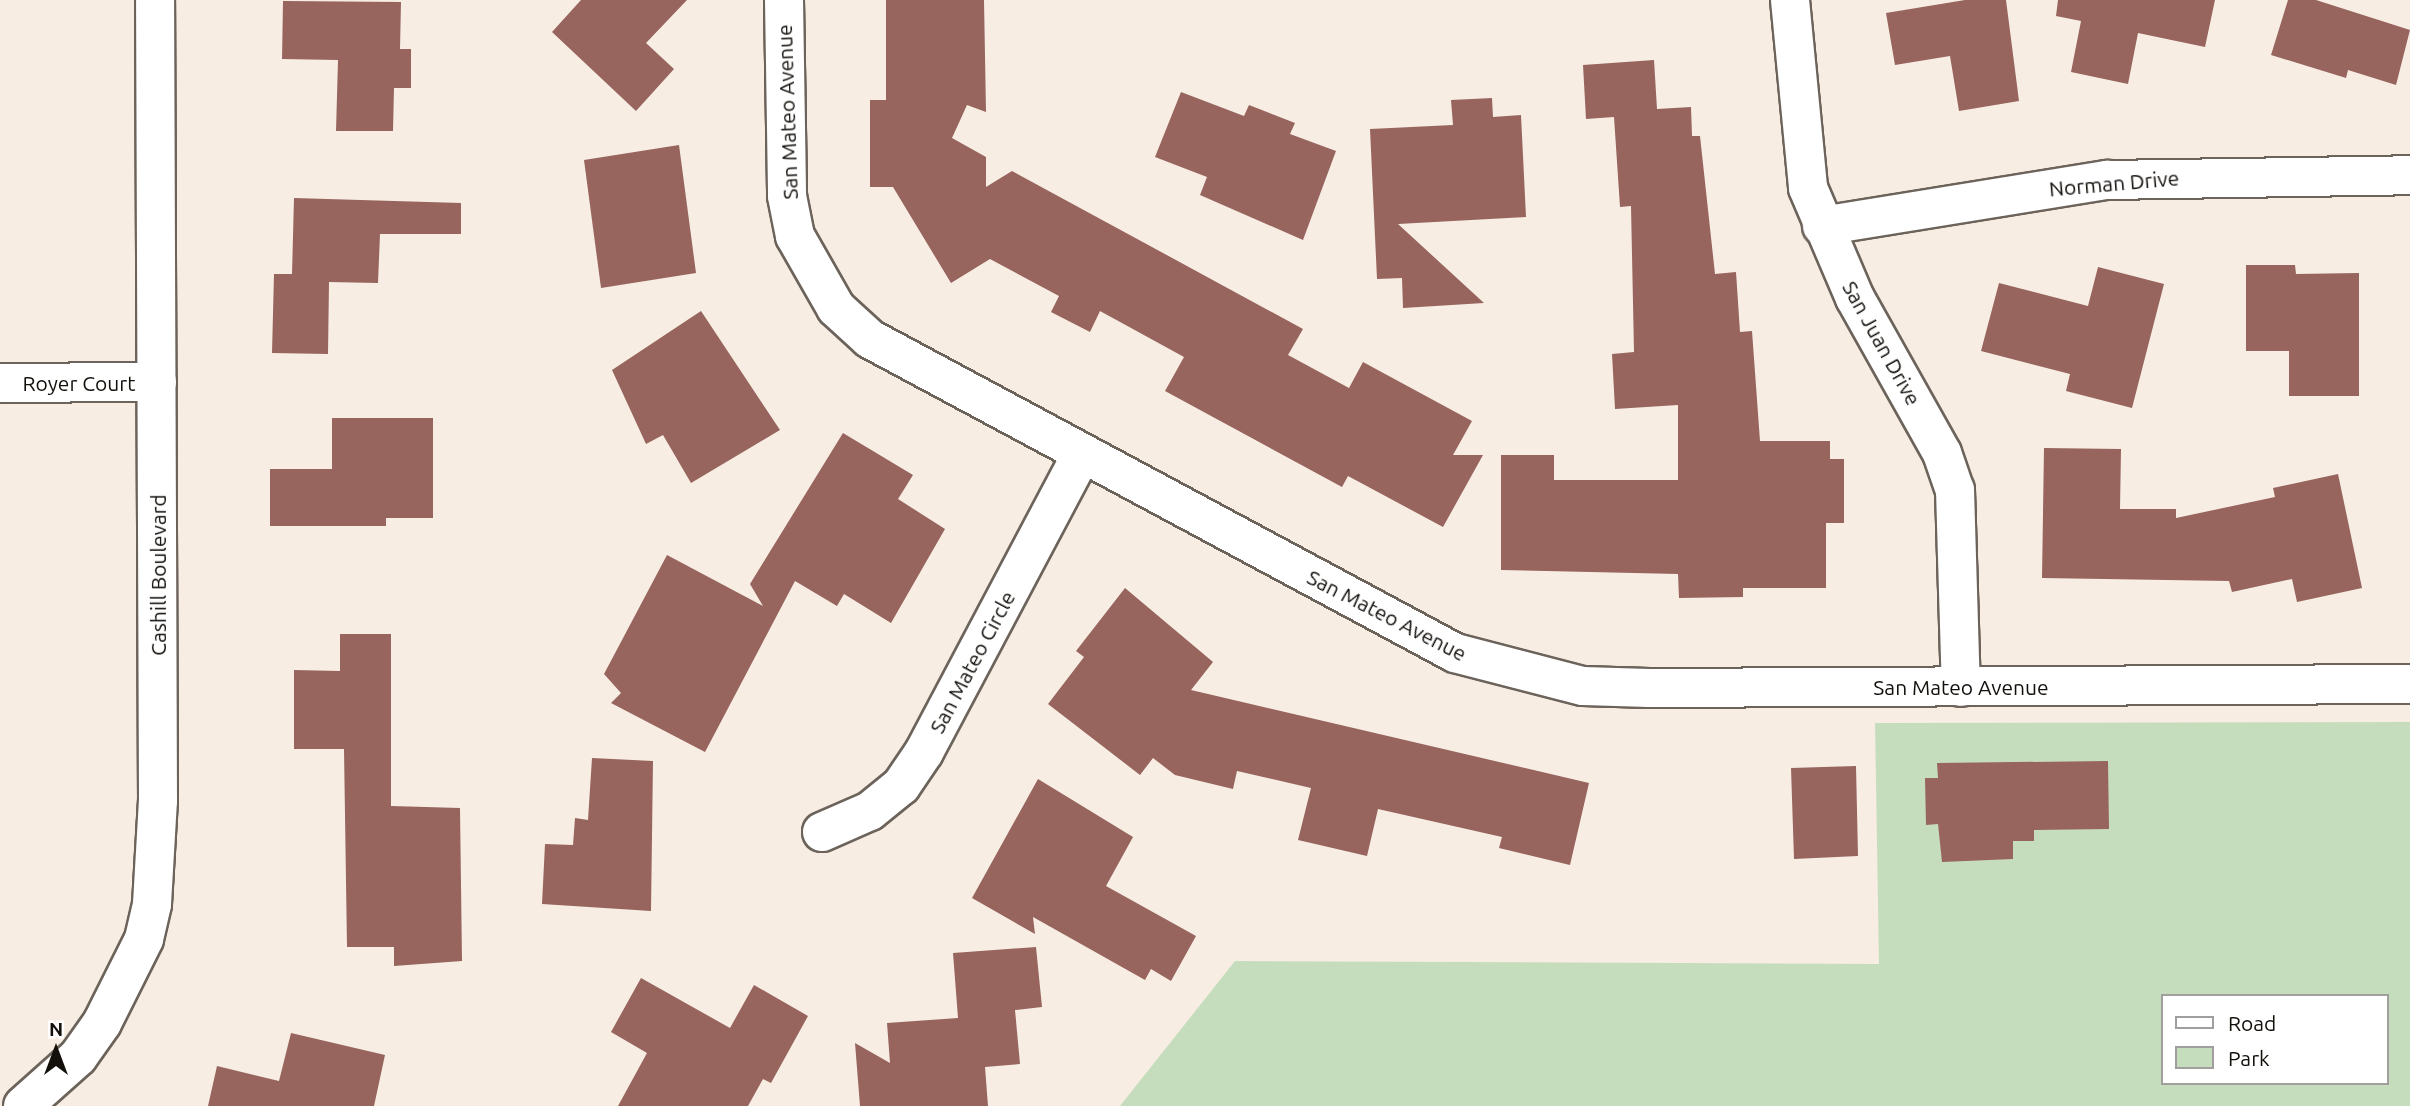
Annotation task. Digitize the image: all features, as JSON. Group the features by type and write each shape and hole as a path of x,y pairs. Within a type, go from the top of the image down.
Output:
{"street":[{"name":"Cashill Boulevard","path":"23,1106 78,1057 102,1023 144,939 152,904 158,383 155,0"},
{"name":"San Mateo Avenue","path":"784,0 787,196 810,270 870,339 1414,633 1522,673 1583,686 1636,688 2410,684"},
{"name":"San Juan Drive","path":"1790,0 1801,148 1822,226 1955,489 1961,687"},
{"name":"Norman Drive","path":"1822,226 2107,180 2410,175"},
{"name":"Royer Court","path":"0,383 158,383"},
{"name":"San Mateo Circle","path":"822,832 870,811 908,775 1082,453"}],"green space":[{"path":"2410,722 2410,1106 1120,1106 1235,961 1879,964 1875,723"}],"building":[{"path":"581,0 687,0 646,43 674,69 636,111 552,32"},
{"path":"886,0 984,0 986,112 967,105 952,138 986,157 986,187 1012,171 1303,329 1288,355 1349,388 1363,362 1472,421 1453,455 1483,455 1443,527 1348,476 1342,487 1165,391 1184,357 1100,311 1090,332 1051,312 1059,296 990,259 951,283 893,187 870,187 870,100 886,100"},
{"path":"1965,0 2006,0 2019,101 1959,111 1950,56 1895,65 1886,13"},
{"path":"2058,0 2215,0 2205,47 2138,33 2128,84 2071,72 2081,21 2056,16"},
{"path":"2288,0 2316,0 2410,30 2396,85 2348,70 2346,78 2271,55"},
{"path":"283,1 401,2 400,49 411,49 411,88 394,88 393,131 336,131 338,60 282,59"},
{"path":"1654,60 1657,109 1691,107 1692,136 1700,136 1715,274 1736,272 1740,332 1752,331 1760,441 1830,441 1830,459 1844,459 1844,523 1826,523 1826,588 1743,588 1743,597 1679,598 1678,574 1501,570 1501,455 1554,455 1554,480 1678,480 1678,405 1615,409 1612,354 1634,352 1631,206 1620,207 1614,117 1586,119 1583,65"},
{"path":"1181,92 1244,116 1249,105 1295,123 1290,134 1336,151 1303,240 1200,195 1207,177 1155,157"},
{"path":"1492,98 1493,117 1521,115 1526,217 1398,224 1484,303 1403,308 1402,278 1377,279 1370,129 1453,125 1451,100"},
{"path":"679,145 696,273 601,288 584,160"},
{"path":"294,198 461,203 461,234 380,234 378,283 329,282 328,354 272,353 274,274 292,274"},
{"path":"2246,265 2295,265 2296,274 2359,273 2359,396 2289,396 2289,351 2246,351"},
{"path":"2098,267 2164,284 2132,408 2066,391 2070,374 1981,351 1999,283 2088,306"},
{"path":"701,311 780,430 691,483 663,435 646,444 612,370"},
{"path":"332,418 433,418 433,518 386,518 386,526 270,526 270,469 332,469"},
{"path":"843,433 913,475 898,499 945,529 891,623 844,594 837,606 795,581 705,752 611,703 621,693 604,674 667,555 763,606 750,584"},
{"path":"2044,448 2121,449 2120,509 2176,509 2176,518 2275,497 2273,488 2338,474 2362,588 2297,602 2292,579 2232,592 2229,581 2042,578"},
{"path":"1125,588 1213,662 1191,690 1589,783 1570,865 1499,848 1502,837 1378,809 1367,856 1298,840 1311,788 1237,771 1233,789 1175,775 1153,758 1140,775 1048,704 1084,657 1076,651"},
{"path":"340,634 391,634 391,806 460,808 462,961 394,966 394,947 347,947 344,749 294,749 294,670 340,671"},
{"path":"592,758 653,761 651,911 542,904 545,844 573,845 575,818 588,820"},
{"path":"2108,761 2109,829 2034,830 2034,841 2013,841 2013,859 1942,862 1938,824 1926,825 1925,778 1938,778 1937,763"},
{"path":"1856,766 1858,856 1794,859 1791,768"},
{"path":"1038,779 1133,837 1106,886 1196,936 1171,981 1151,969 1145,980 1033,917 1035,934 972,898"},
{"path":"1036,947 1042,1007 1015,1010 1020,1064 985,1067 988,1106 860,1106 855,1043 890,1063 887,1023 958,1018 953,953"},
{"path":"641,978 730,1028 754,985 808,1016 771,1083 763,1079 748,1106 618,1106 647,1053 611,1032"},
{"path":"291,1033 385,1055 374,1106 208,1106 217,1066 279,1081"}]}
